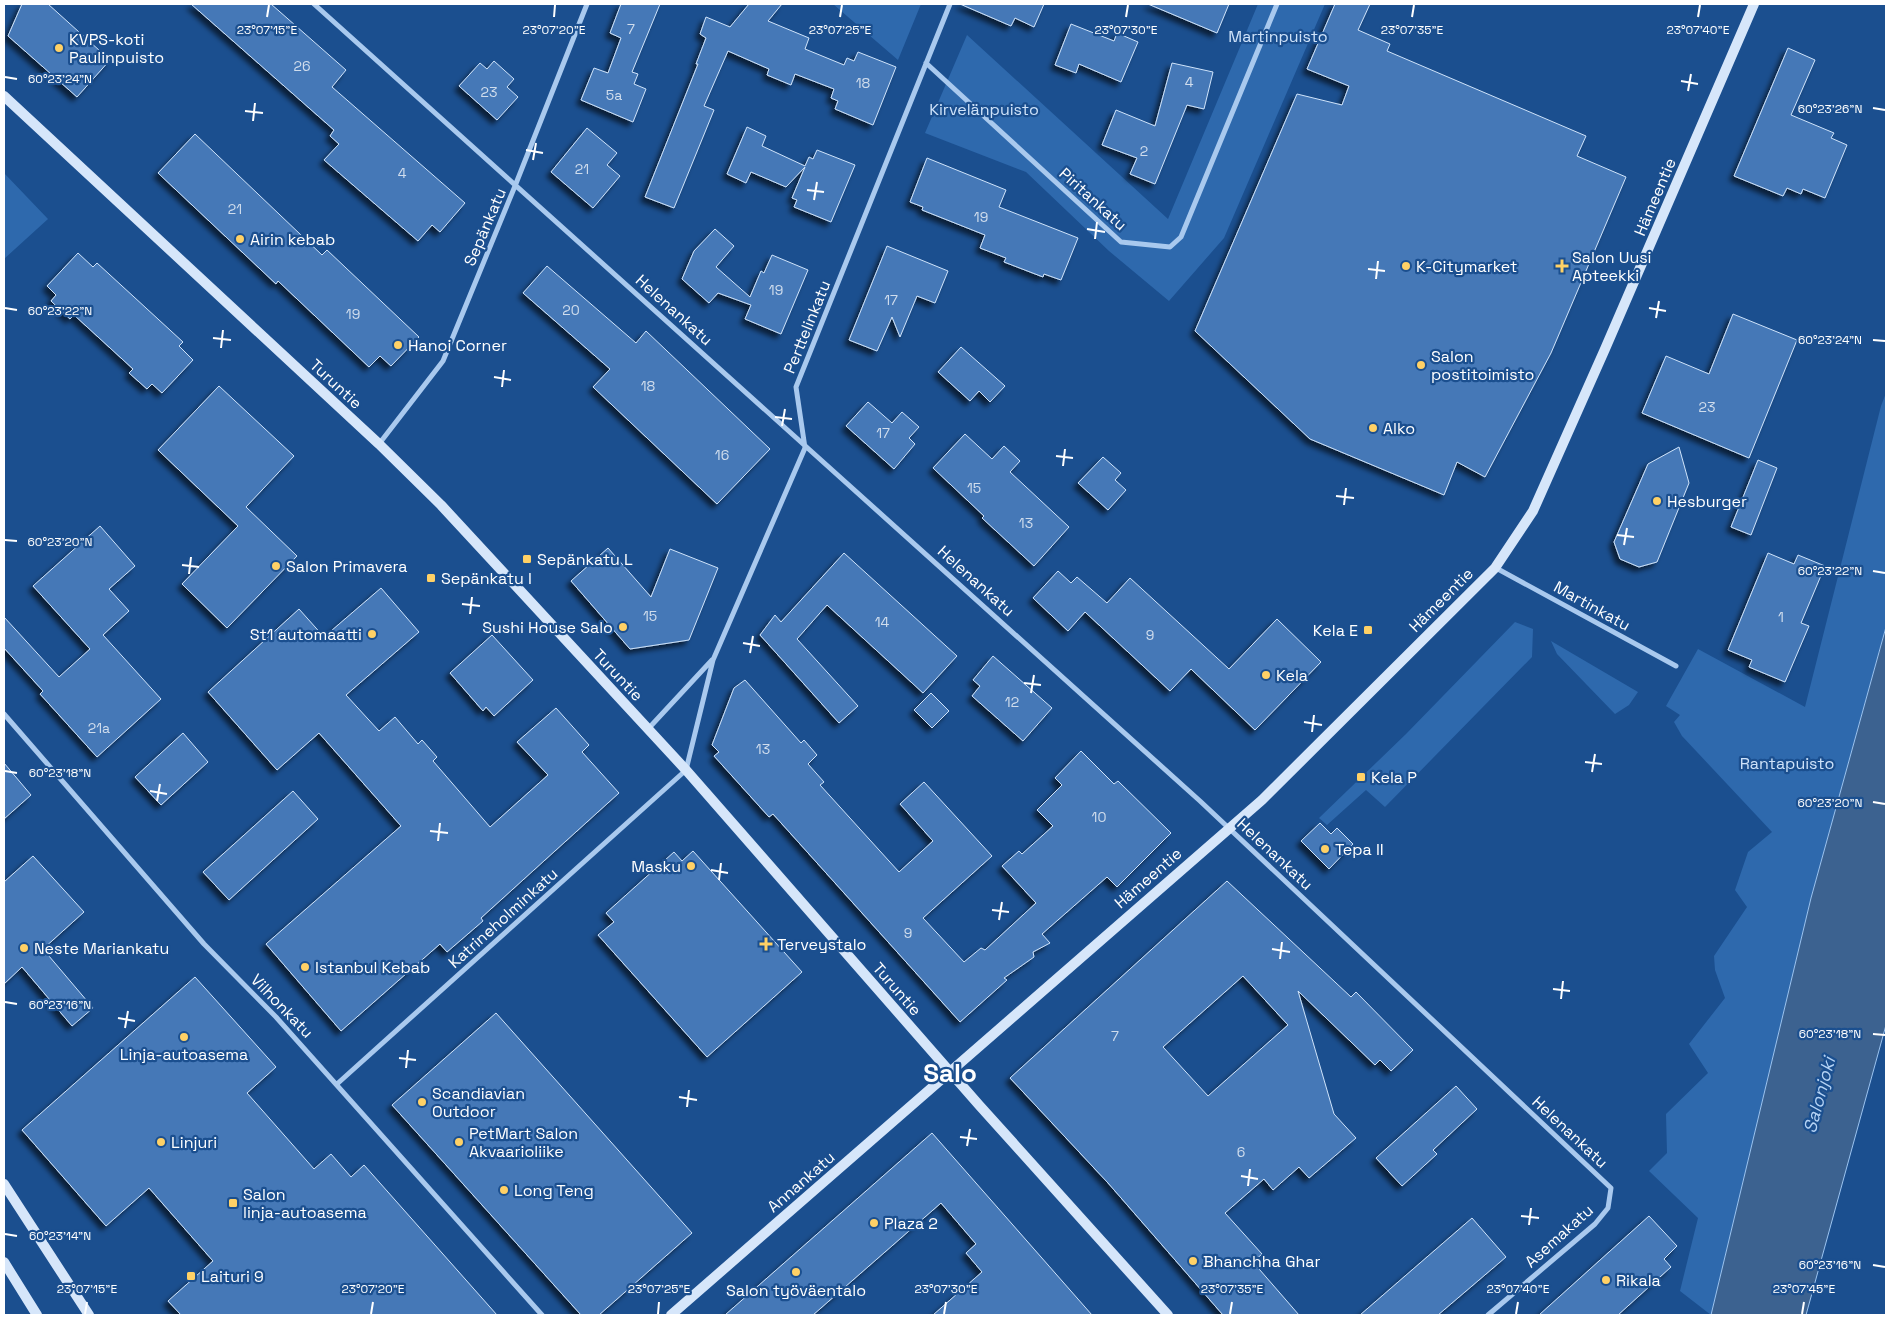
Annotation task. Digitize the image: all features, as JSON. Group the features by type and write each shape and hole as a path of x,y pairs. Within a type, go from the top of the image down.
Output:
{"main road":[{"name":"Hämeentie","path":"950,1072 1262,800 1495,568 1533,511 1605,350 1754,4"},
{"name":"Turuntie","path":"4,96 379,444 441,505 686,770 950,1072 1168,1315"},
{"name":"Annankatu","path":"671,1315 950,1072"},
{"path":"4,1184 90,1315"},
{"path":"4,1262 38,1315"}],"street":[{"name":"Helenankatu","path":"314,4 806,448 941,566 1230,828 1611,1188"},
{"name":"Sepänkatu","path":"379,444 443,361 587,4"},
{"name":"Perttelinkatu","path":"806,448 796,387 950,4"},
{"name":"Piritankatu","path":"926,63 1121,242 1170,248 1182,237 1277,4"},
{"path":"686,770 713,660 806,448"},
{"name":"Martinkatu","path":"1495,568 1676,666"},
{"path":"648,729 713,660"},
{"name":"Vilhonkatu","path":"4,714 204,944 276,1017 542,1315"},
{"name":"Katrineholminkatu","path":"337,1084 686,770"},
{"name":"Asemakatu","path":"1488,1315 1595,1224 1608,1208 1611,1188"}],"green space":[{"path":"833,4 921,4 898,60"},
{"path":"1258,4 1325,4 1224,238 1169,301 1109,251 1026,172 925,133 967,35 1168,219"},
{"path":"4,173 48,219 4,259"},
{"name":"Rantapuisto","path":"1886,393 1886,626 1811,898 1711,1315 1680,1291 1698,1218 1649,1171 1667,1153 1666,1114 1708,1073 1689,1044 1725,998 1715,970 1714,956 1747,907 1735,890 1748,852 1772,832 1682,736 1674,722 1680,715 1666,706 1698,649 1805,707 1881,406"},
{"path":"1515,622 1533,629 1532,657 1385,807 1366,790 1327,825 1319,818 1406,734"},
{"path":"1551,641 1638,692 1629,705 1615,714 1557,654"}],"water":[{"name":"Salonjoki","path":"1886,627 1886,1025 1806,1315 1711,1315 1811,898"}],"building":[{"name":"KVPS-koti Paulinpuisto","path":"22,4 48,4 110,60 77,97 8,36"},
{"path":"191,4 271,4 346,70 332,87 465,203 440,232 432,225 418,241 324,160 339,144 330,136 334,130"},
{"path":"621,4 660,4 632,72 638,74 634,84 646,89 633,122 581,100 594,68 608,73 621,38 610,33"},
{"path":"749,4 782,4 768,21 809,38 805,49 844,65 847,58 854,61 858,52 896,67 873,125 835,109 838,101 831,98 834,89 795,74 791,85 767,75 769,69 728,51 704,106 714,110 674,208 645,197 698,64 696,64 706,38 700,34 706,17 730,27"},
{"path":"960,4 1044,4 1034,27 1015,18 1011,26"},
{"path":"1148,4 1229,4 1217,33"},
{"name":"K-Citymarket","path":"1335,4 1370,4 1358,30 1390,44 1387,51 1586,136 1577,156 1626,177 1551,353 1485,477 1457,462 1444,495 1310,439 1195,331 1297,94 1342,105 1349,86 1307,69"},
{"path":"1071,24 1114,41 1117,33 1138,42 1121,82 1079,64 1076,73 1055,65"},
{"path":"1788,48 1815,60 1791,115 1834,133 1831,138 1847,145 1825,198 1803,189 1801,194 1787,188 1783,196 1734,176"},
{"path":"494,61 514,79 507,87 518,97 497,120 459,86 480,63 487,69"},
{"path":"1172,63 1213,72 1204,109 1187,105 1155,184 1130,174 1137,158 1102,145 1116,110 1155,126"},
{"path":"747,127 766,136 762,146 805,166 809,157 813,159 817,150 855,165 831,222 794,207 797,200 792,198 805,167 786,187 751,172 746,183 727,174"},
{"path":"587,128 617,153 607,165 620,176 593,208 551,172"},
{"path":"195,134 322,255 327,250 419,337 391,366 380,356 369,367 278,281 276,284 158,173"},
{"path":"927,158 1006,190 999,207 1078,238 1061,280 1044,274 1043,277 1004,262 1006,258 980,248 985,235 922,210 923,207 910,202"},
{"path":"715,229 734,246 716,267 750,297 761,271 764,273 772,255 808,270 781,334 745,319 751,305 718,293 709,303 682,279 694,251"},
{"path":"887,246 948,271 935,303 917,296 900,337 892,317 877,351 849,340"},
{"path":"78,253 93,267 97,263 183,342 179,346 193,360 162,393 152,384 147,389 129,373 133,369 74,315 70,319 51,301 56,295 47,286"},
{"path":"547,266 636,343 646,331 770,449 717,504 593,387 610,369 523,293"},
{"path":"1733,314 1797,340 1749,458 1642,413 1666,356 1709,374"},
{"path":"961,347 1005,386 990,402 979,391 970,401 938,372"},
{"path":"219,386 294,456 246,507 297,556 227,628 182,584 238,526 158,450"},
{"path":"868,402 892,423 902,412 919,427 909,438 915,444 894,469 846,426"},
{"path":"965,434 992,459 1004,446 1020,461 1010,472 1069,527 1034,566 982,518 984,516 933,468"},
{"name":"Hesburger","path":"1679,447 1689,483 1657,562 1639,567 1620,559 1614,542 1648,464"},
{"path":"1103,457 1121,473 1115,480 1126,490 1108,510 1078,483"},
{"path":"1758,460 1777,468 1751,535 1731,527"},
{"path":"100,526 135,566 109,589 129,611 103,635 161,699 97,757 40,694 43,691 4,648 4,617 59,677 90,649 33,586"},
{"path":"608,548 651,597 670,549 718,568 689,640 630,649 571,581"},
{"path":"844,553 957,656 923,693 827,605 797,639 858,706 839,723 760,635 775,615 781,622"},
{"path":"1768,553 1794,564 1798,555 1825,566 1801,623 1809,626 1785,682 1749,667 1752,660 1728,650"},
{"path":"1058,571 1071,583 1077,577 1107,603 1130,578 1229,669 1277,619 1321,662 1255,730 1191,669 1170,691 1085,612 1068,631 1033,598"},
{"path":"381,588 419,632 346,695 379,731 395,717 418,744 422,740 437,757 433,761 490,827 548,775 517,742 556,708 589,745 582,752 619,793 481,918 483,921 447,952 440,944 341,1031 266,944 401,826 319,733 277,770 208,692 299,609 324,637"},
{"path":"492,635 533,680 494,716 486,707 483,711 450,673"},
{"path":"993,656 1052,708 1023,741 972,696 980,686 973,680"},
{"path":"745,680 801,743 804,740 817,755 808,764 824,782 820,785 899,872 933,841 900,804 924,782 992,856 923,918 964,962 981,948 985,950 1036,903 1002,866 1019,851 1022,854 1053,826 1037,810 1062,785 1055,778 1081,751 1114,784 1118,781 1171,833 1117,887 1107,877 1042,934 1050,943 1033,952 1034,957 1004,978 1007,980 960,1022 773,814 769,817 714,756 719,752 712,745 734,688"},
{"path":"931,693 949,711 932,728 914,710"},
{"path":"183,733 208,762 161,805 135,777"},
{"path":"4,763 31,795 4,819"},
{"path":"293,791 318,819 229,900 203,872"},
{"name":"Tepa II","path":"1320,823 1331,834 1337,828 1353,844 1329,869 1301,841"},
{"path":"693,851 802,972 707,1057 598,935 614,922 606,913 674,852 682,861"},
{"name":"Neste Mariankatu","path":"33,856 84,912 43,949 93,1008 72,1026 22,967 4,984 4,882"},
{"path":"1227,881 1351,997 1356,992 1413,1050 1391,1071 1380,1060 1375,1065 1298,991 1334,1114 1356,1138 1309,1178 1299,1167 1273,1190 1264,1179 1225,1213 1262,1254 1253,1262 1299,1315 1223,1315 1108,1183 1010,1078","holes":["1243,976 1288,1025 1208,1096 1163,1047"]},
{"name":"Linjuri","path":"195,977 276,1067 247,1093 314,1169 331,1154 351,1177 364,1165 497,1315 181,1315 168,1301 213,1261 149,1188 106,1226 22,1130"},
{"path":"496,1013 692,1233 599,1315 581,1315 392,1105"},
{"path":"1456,1086 1477,1109 1433,1150 1437,1154 1402,1186 1376,1158"},
{"name":"Plaza 2","path":"932,1133 1092,1315 933,1315 982,1272 966,1253 976,1244 941,1203 813,1315 725,1315"},
{"path":"1649,1216 1677,1246 1664,1259 1671,1267 1618,1315 1539,1315"},
{"path":"1472,1218 1506,1257 1438,1315 1360,1315"}],"place":[{"name":"KVPS-koti Paulinpuisto","path":"59,48"},
{"name":"Airin kebab","path":"240,239"},
{"name":"K-Citymarket","path":"1406,266"},
{"name":"Salon Uusi Apteekki","path":"1562,266"},
{"name":"Hanoi Corner","path":"398,345"},
{"name":"Salon postitoimisto","path":"1421,365"},
{"name":"Alko","path":"1373,428"},
{"name":"Hesburger","path":"1657,501"},
{"name":"Sepänkatu L","path":"527,559"},
{"name":"Salon Primavera","path":"276,566"},
{"name":"Sepänkatu I","path":"431,578"},
{"name":"Sushi House Salo","path":"623,627"},
{"name":"Kela E","path":"1368,630"},
{"name":"St1 automaatti","path":"372,634"},
{"name":"Kela","path":"1266,675"},
{"name":"Kela P","path":"1361,777"},
{"name":"Tepa II","path":"1325,849"},
{"name":"Masku","path":"691,866"},
{"name":"Terveystalo","path":"766,944"},
{"name":"Neste Mariankatu","path":"24,948"},
{"name":"Istanbul Kebab","path":"305,967"},
{"name":"Linja-autoasema","path":"184,1037"},
{"name":"Scandiavian Outdoor","path":"422,1102"},
{"name":"Linjuri","path":"161,1142"},
{"name":"PetMart Salon Akvaarioliike","path":"459,1142"},
{"name":"Long Teng","path":"504,1190"},
{"name":"Salon linja-autoasema","path":"233,1203"},
{"name":"Plaza 2","path":"874,1223"},
{"name":"Bhanchha Ghar","path":"1193,1261"},
{"name":"Salon työväentalo","path":"796,1272"},
{"name":"Laituri 9","path":"191,1276"},
{"name":"Rikala","path":"1606,1280"}],"district":[{"name":"Salo","path":"950,1073"}],"park label":[{"name":"Martinpuisto","path":"1278,36"},
{"name":"Kirvelänpuisto","path":"984,109"}]}
